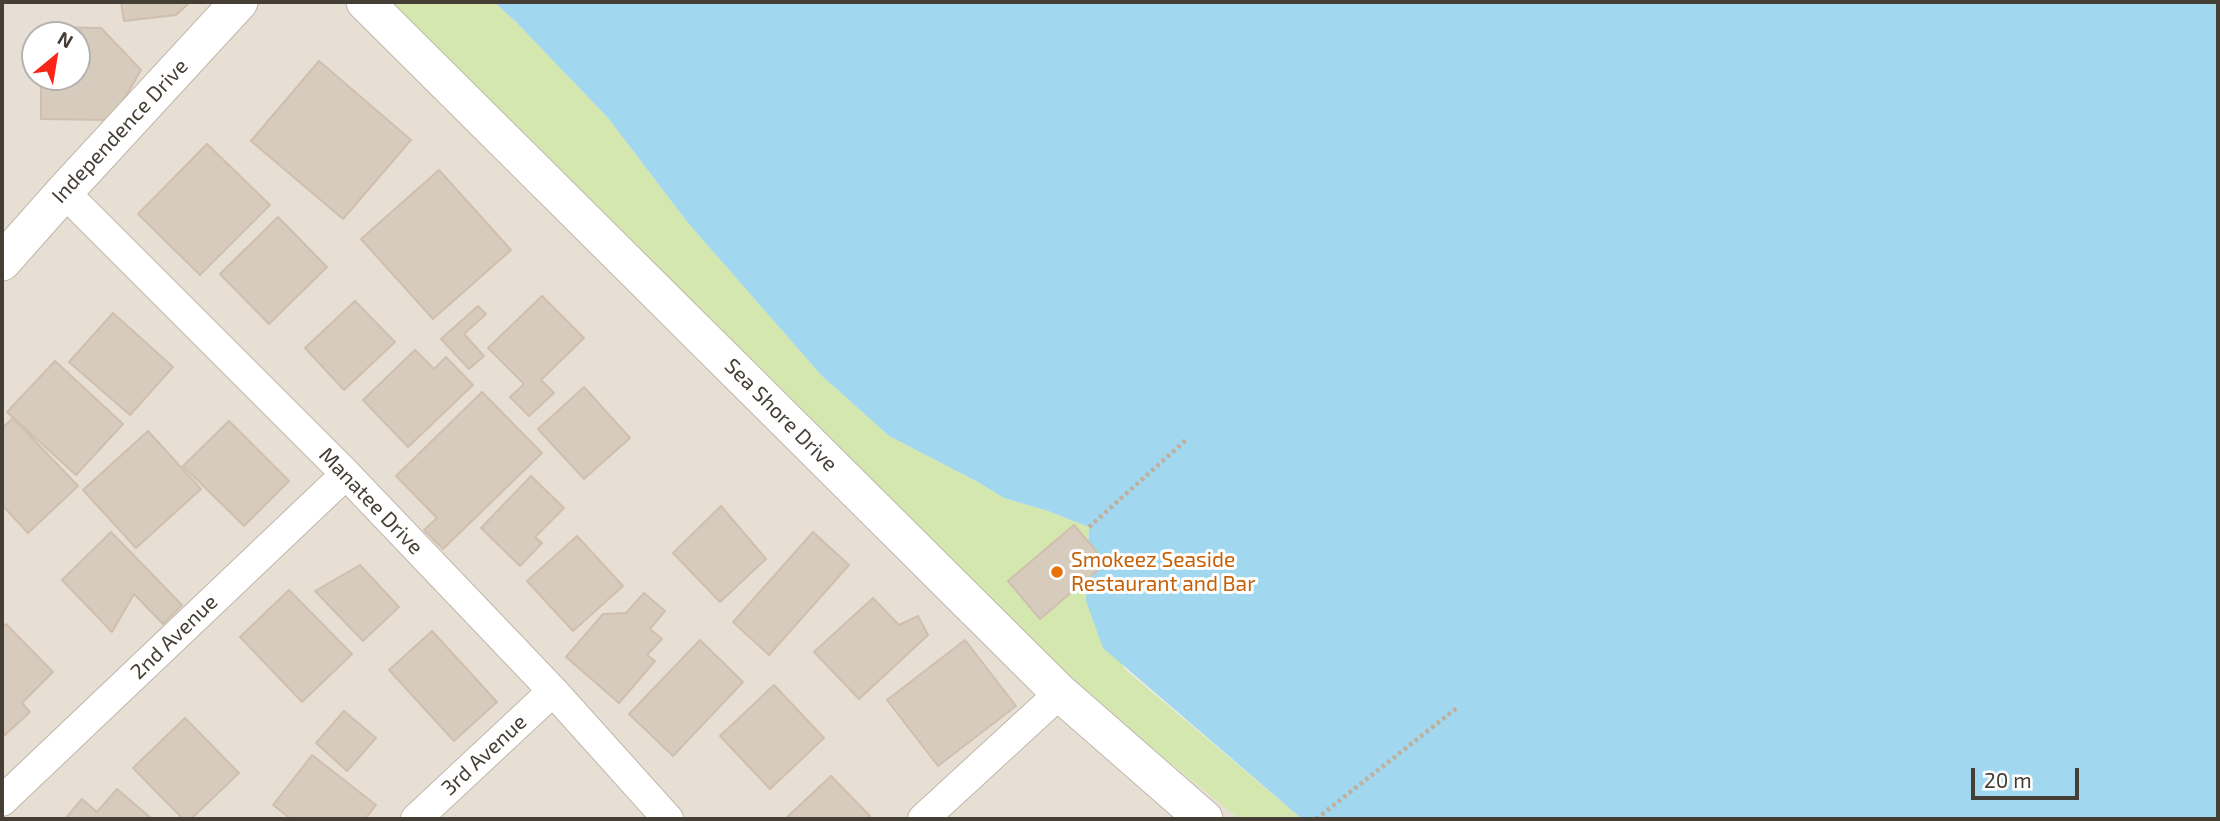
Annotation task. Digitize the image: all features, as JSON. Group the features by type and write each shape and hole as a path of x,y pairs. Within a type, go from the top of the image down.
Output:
{"street":[{"name":"Independence Drive","path":"2,262 239,2"},
{"name":"Sea Shore Drive","path":"365,2 1060,693 1205,819"},
{"name":"Manatee Drive","path":"64,192 346,474 553,691 668,819"},
{"name":"2nd Avenue","path":"2,801 346,474"},
{"name":"3rd Avenue","path":"416,819 553,691"},
{"path":"923,819 1060,693"}],"path":[{"path":"1089,527 1186,440"},
{"path":"1316,819 1458,708"}],"shaded area":[{"path":"2,2 387,2 1068,680 1239,819 2,819"}],"green space":[{"path":"387,2 494,2 608,118 688,223 821,375 889,436 1004,498 1089,527 1086,601 1125,669 1302,819 1239,819 1068,680"}],"water":[{"path":"494,2 2218,2 2218,819 1302,819 1103,648 1086,601 1089,527 1004,498 889,436 821,375 688,223 608,118"}],"building":[{"path":"121,2 190,2 176,15 124,21"},
{"path":"91,28 101,28 141,70 112,120 41,119 41,91 91,91"},
{"path":"319,61 411,140 343,219 251,141"},
{"path":"207,144 270,205 200,275 138,214"},
{"path":"439,170 511,250 433,319 361,239"},
{"path":"278,217 327,267 269,324 220,274"},
{"path":"542,296 584,338 541,380 554,393 529,416 510,397 524,384 488,348"},
{"path":"355,301 395,342 344,390 305,348"},
{"path":"478,306 486,314 464,334 484,356 469,369 441,339"},
{"path":"113,313 173,367 130,415 69,362"},
{"path":"415,350 434,369 446,357 473,385 408,447 363,400"},
{"path":"55,361 123,424 76,475 7,412"},
{"path":"584,387 630,438 584,479 538,429"},
{"path":"482,392 542,453 443,549 424,530 437,518 396,476"},
{"path":"13,418 78,486 28,533 2,505 2,428"},
{"path":"229,421 289,481 244,526 183,466"},
{"path":"148,431 201,489 136,548 83,490"},
{"path":"531,476 564,508 535,537 542,543 520,566 481,528"},
{"path":"721,506 766,559 720,602 673,553"},
{"name":"Smokeez Seaside Restaurant and Bar","path":"1074,525 1106,563 1040,619 1008,581"},
{"path":"111,532 182,605 163,624 134,594 112,632 62,580"},
{"path":"813,532 849,565 769,655 733,622"},
{"path":"577,536 623,586 573,631 527,581"},
{"path":"360,565 399,607 363,641 315,591"},
{"path":"289,590 352,654 302,702 240,637"},
{"path":"644,593 665,611 650,629 662,639 647,655 655,661 619,703 566,657 603,614 626,613"},
{"path":"873,598 899,625 918,616 928,635 859,699 814,652"},
{"path":"6,624 53,672 22,703 30,712 5,735 2,732 2,628"},
{"path":"432,631 497,702 454,741 389,670"},
{"path":"700,640 743,682 673,756 629,714"},
{"path":"965,640 1016,706 938,766 887,700"},
{"path":"774,685 824,738 770,789 720,736"},
{"path":"344,711 376,738 347,771 316,743"},
{"path":"185,718 239,773 191,819 183,819 133,768"},
{"path":"312,755 376,805 365,819 291,819 273,805"},
{"path":"831,776 870,816 867,819 785,819"},
{"path":"117,789 152,819 65,819 82,799 97,812"}],"place":[{"name":"Smokeez Seaside Restaurant and Bar","path":"1057,572"}]}
